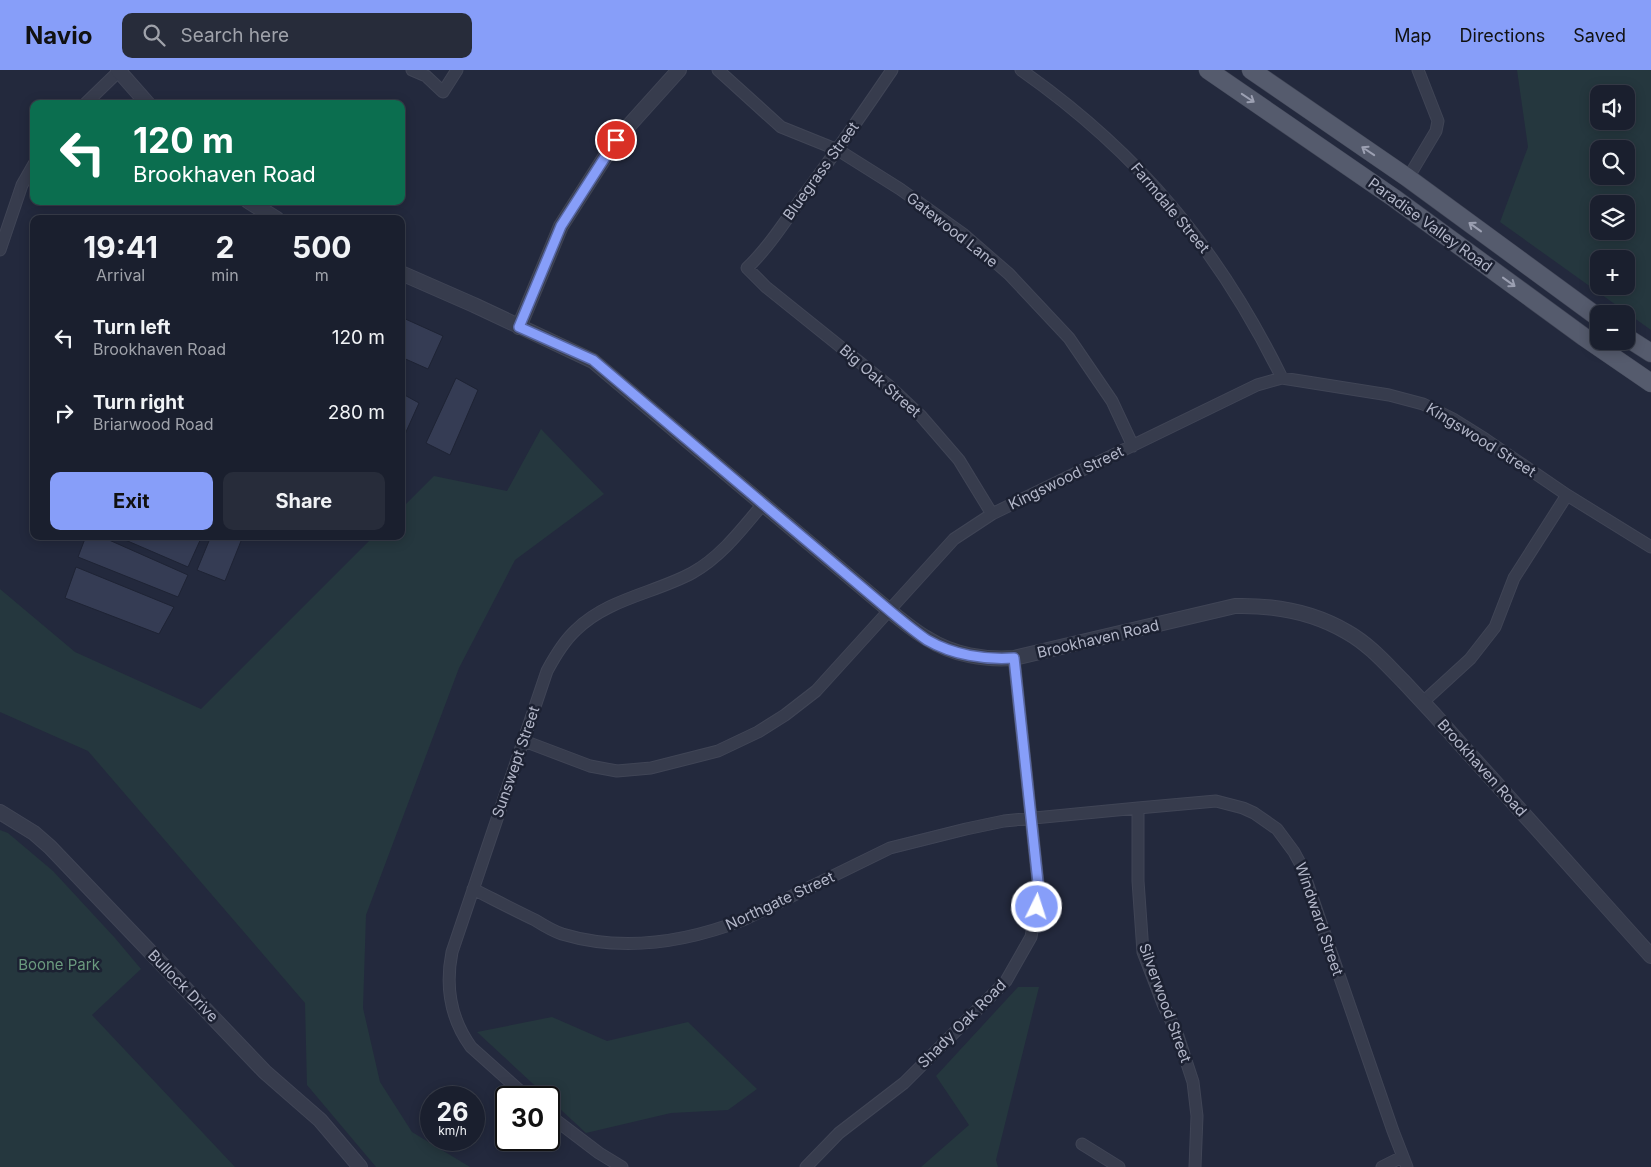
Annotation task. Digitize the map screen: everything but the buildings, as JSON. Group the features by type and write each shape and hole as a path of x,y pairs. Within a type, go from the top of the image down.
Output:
{"main road":[{"name":"Paradise Valley Road","path":"1208,70 1394,198 1584,337 1651,383"},
{"name":"Paradise Valley Road","path":"1251,70 1408,178 1590,311"},
{"path":"1635,342 1651,353"}],"street":[{"path":"89,100 119,70 145,100"},
{"path":"412,70 426,76 443,92 457,70"},
{"path":"519,327 561,226 616,140 679,70"},
{"name":"Gatewood Lane","path":"718,70 781,127 838,150 900,189 955,229 1009,274 1069,338 1112,401 1133,446"},
{"name":"Bluegrass Street","path":"746,268 762,253 838,150 892,70"},
{"name":"Farmdale Street","path":"1021,70 1050,90 1107,138 1132,162 1179,214 1222,271 1241,301 1263,339 1282,378"},
{"path":"1408,178 1436,131 1438,121 1418,70"},
{"path":"0,250 22,185 30,171"},
{"path":"254,205 271,215"},
{"name":"Big Oak Street","path":"746,268 766,287 888,385 920,416 959,460 992,514"},
{"name":"Brookhaven Road","path":"405,275 593,360 890,611 927,639 941,647 969,656 996,659 1014,658 1234,606 1282,608 1315,617 1347,632 1376,652 1423,702 1651,956"},
{"name":"Kingswood Street","path":"524,740 590,766 617,771 651,768 718,751 758,732 785,715 816,691 954,539 992,514 1257,385 1282,378 1389,395 1423,404 1453,419 1485,439 1567,495 1651,547"},
{"path":"1423,702 1470,659 1495,627 1514,578 1567,495"},
{"name":"Sunswept Street","path":"515,1086 470,1046 460,1029 451,1006 449,966 452,952 547,671 576,629 604,609 692,573 715,558 763,504"},
{"name":"Shady Oak Road","path":"806,1167 839,1133 904,1082 1006,981 1031,937 1039,892 1014,658"},
{"name":"Windward Street","path":"1032,819 1216,801 1229,803 1266,820 1284,837 1301,864 1405,1162"},
{"name":"Silverwood Street","path":"1138,808 1138,881 1143,952 1163,1004 1177,1033 1193,1082 1197,1116 1195,1167"},
{"name":"Bullock Drive","path":"0,812 34,833 50,847 265,1072 320,1120 360,1167"},
{"name":"Northgate Street","path":"473,889 560,934 606,942 675,940 721,929 743,920 890,848 1004,821 1032,819"},
{"path":"560,1123 599,1153 622,1167"},
{"path":"1082,1144 1119,1167"},
{"path":"1382,1167 1405,1162"}],"green space":[{"path":"1517,70 1651,70 1651,330 1635,319 1635,305 1616,305 1602,295 1635,295 1635,250 1590,250 1590,286 1500,222 1528,147"},
{"path":"541,429 604,494 515,560 459,668 366,915 363,1008 380,1082 412,1132 420,1137 420,1151 443,1151 470,1167 376,1167 307,1085 305,1003 88,751 0,712 0,589 75,652 201,709 370,540 405,540 405,505 434,476 507,491"},
{"name":"Boone Park","path":"0,830 8,833 53,871 141,969 92,1015 235,1167 0,1167"},
{"path":"1018,987 1039,987 996,1160 998,1167 921,1167 969,1125 936,1076"},
{"path":"552,1017 607,1041 688,1022 757,1089 728,1110 671,1113 586,1133 560,1109 560,1086 535,1086 477,1032"}],"route":[{"path":"616,140 561,226 519,327 593,360 890,611 927,639 941,647 969,656 996,659 1014,658 1039,892 1037,907"}]}
